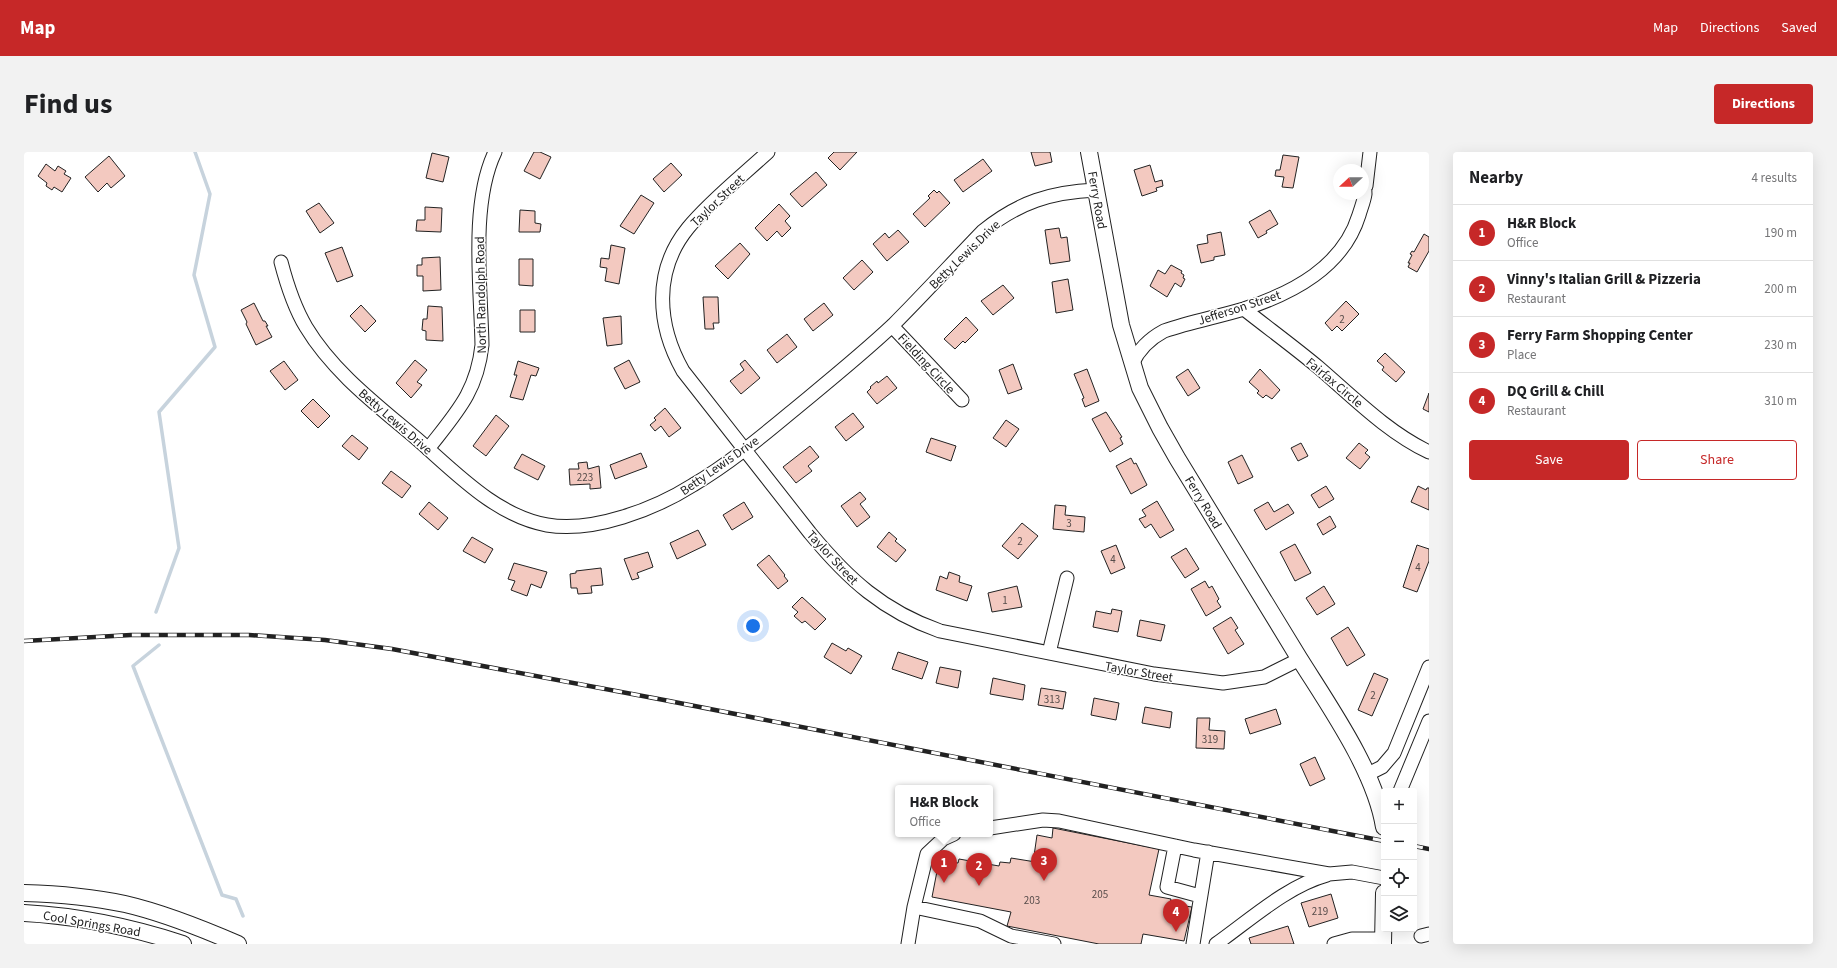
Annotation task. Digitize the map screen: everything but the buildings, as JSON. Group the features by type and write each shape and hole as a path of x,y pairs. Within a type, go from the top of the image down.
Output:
{"main road":[{"name":"Ferry Road","path":"1090,152 1114,297 1140,388 1163,434 1346,736 1381,807"},
{"name":"Cool Springs Road","path":"24,893 67,895 125,904 195,926 238,944"},
{"path":"1383,942 1384,896"},
{"name":"Cool Springs Road","path":"24,913 51,914 109,923 150,933 183,944"}],"street":[{"name":"North Randolph Road","path":"428,449 466,400 474,384 480,363 482,346 479,233 485,179 495,152"},
{"name":"Taylor Street","path":"768,152 696,218 677,244 670,260 663,294 664,326 674,356 683,371 829,556 854,581 894,611 918,624 940,631 1154,674 1223,683 1264,676 1300,659"},
{"path":"1359,152 1361,164"},
{"path":"1369,164 1370,152"},
{"name":"Betty Lewis Drive","path":"281,262 294,304 315,342 333,364 373,402 479,492 502,507 527,520 562,526 579,526 600,522 649,507 694,485 744,450 836,376 892,326 983,231 1015,208 1052,195 1074,191 1096,190"},
{"name":"Jefferson Street","path":"1132,364 1144,345 1153,337 1164,331 1244,309 1293,289 1311,278 1328,264 1348,241 1357,222 1364,200"},
{"name":"Fairfax Circle","path":"1244,309 1310,361 1372,414 1398,433 1429,452"},
{"name":"Fielding Circle","path":"892,326 962,400"},
{"path":"1049,653 1066,578"},
{"path":"1366,774 1382,767 1394,753 1429,667"},
{"path":"1401,788 1429,721"},
{"path":"993,828 1043,820 1059,821 1175,846 1329,874"},
{"path":"908,944 914,908 927,854 943,839 947,837"},
{"path":"1175,846 1167,887 1200,896"},
{"path":"1193,944 1208,852"},
{"path":"1216,944 1297,886 1313,879 1329,874 1352,872 1381,877"},
{"path":"914,908 980,921 1011,936 1054,944"},
{"path":"1334,944 1352,942 1383,942"}],"waterway":[{"path":"156,612 179,548 159,412 215,347 194,275 210,194 195,152"},
{"path":"159,645 133,666 222,895 236,899 243,916"}],"railway":[{"path":"24,641 131,635 249,635 325,640 392,649 664,700 1381,840"},
{"path":"1417,847 1429,849"}],"place":[{"name":"Ferry Farm Shopping Center","path":"1044,881"},
{"name":"H&R Block","path":"944,883"},
{"name":"Vinny's Italian Grill & Pizzeria","path":"979,886"},
{"name":"DQ Grill & Chill","path":"1176,932"}]}
